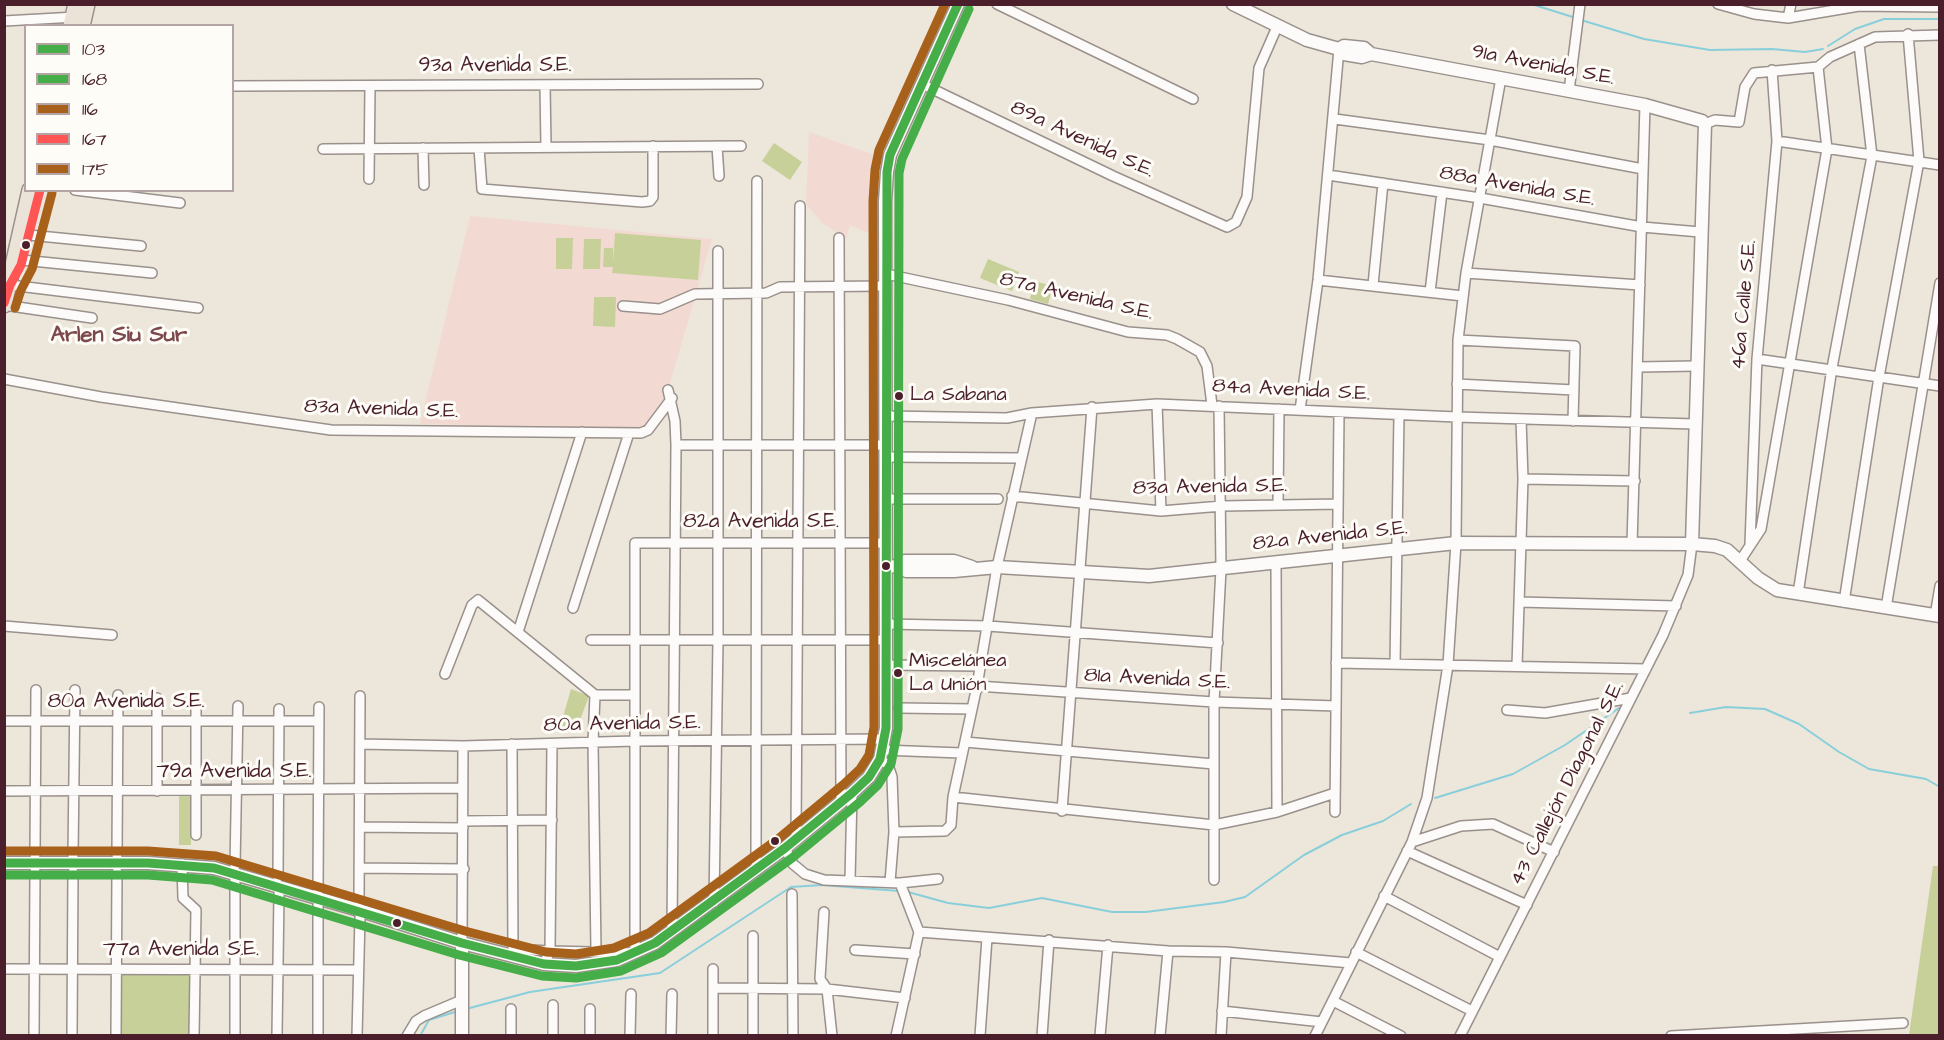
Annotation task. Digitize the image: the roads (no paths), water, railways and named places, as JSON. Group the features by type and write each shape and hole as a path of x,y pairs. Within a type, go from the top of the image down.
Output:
{"main road":[{"path":"10,285 12,263 30,192"},
{"path":"4,305 10,285 22,260 40,192"}],"street":[{"path":"997,4 1012,8 1193,99"},
{"name":"91a Avenida S.E.","path":"1233,4 1277,27 1307,40 1339,49 1344,54 1362,57 1371,54 1645,105 1702,121 1705,124"},
{"path":"1718,4 1754,14 1788,18 1858,5 1940,7"},
{"path":"1788,18 1791,4"},
{"path":"890,882 894,832 892,777 883,749 886,624 892,567 886,543 885,192 890,155 954,6"},
{"path":"1569,91 1578,14"},
{"path":"4,21 79,16"},
{"name":"89a Avenida S.E.","path":"922,84 1113,176 1227,227 1236,222 1247,197 1259,68 1277,27"},
{"path":"1692,544 1705,124 1715,120 1739,122 1745,87 1754,73 1818,67 1830,57 1875,37 1908,34 1940,35"},
{"path":"1844,602 1879,377 1919,161 1908,34"},
{"path":"1798,594 1832,368 1872,156 1859,44"},
{"path":"1300,410 1318,280 1335,119 1339,49"},
{"path":"1740,561 1761,529 1788,362 1827,149 1818,67"},
{"name":"46a Calle S.E.","path":"1750,544 1757,359 1777,141 1772,70"},
{"path":"1316,1035 1409,846 1427,798 1448,665 1456,543 1458,340 1466,273 1502,78"},
{"name":"93a Avenida S.E.","path":"234,86 758,84"},
{"path":"545,85 546,147"},
{"path":"369,179 370,86"},
{"path":"1632,544 1645,105"},
{"path":"1335,119 1490,140 1643,169"},
{"path":"1777,141 1940,165"},
{"path":"479,148 482,189 642,202 650,201 653,197 653,146"},
{"path":"717,146 719,176"},
{"path":"323,149 741,146"},
{"path":"423,148 424,185"},
{"name":"88a Avenida S.E.","path":"1328,175 1480,198 1642,227 1700,232"},
{"path":"756,868 757,181"},
{"path":"1373,285 1383,183"},
{"path":"91,192 180,203"},
{"path":"1430,292 1442,192"},
{"path":"796,837 800,206"},
{"path":"29,235 141,246"},
{"path":"839,238 841,802"},
{"path":"714,902 718,640 718,251"},
{"path":"22,260 152,273"},
{"path":"1466,273 1640,285"},
{"name":"87a Avenida S.E.","path":"623,306 660,309 695,294 757,293 774,291 780,287 839,287 886,280 996,297 1128,332 1167,335 1200,352 1207,366 1215,406 1222,506 1214,702 1214,880"},
{"path":"1318,280 1463,296"},
{"path":"1886,608 1940,284"},
{"path":"10,285 198,308"},
{"path":"4,305 92,318"},
{"path":"1458,340 1575,346 1573,421"},
{"path":"1757,359 1832,368 1940,386"},
{"path":"1638,367 1696,366"},
{"name":"83a Avenida S.E.","path":"4,379 100,397 331,430 629,433 648,430 670,394 676,445"},
{"path":"1457,384 1574,390"},
{"path":"1157,404 1161,512"},
{"name":"84a Avenida S.E.","path":"886,416 1007,418 1092,407 1157,404 1399,415 1695,424"},
{"path":"1062,811 1092,407"},
{"path":"1278,505 1279,409"},
{"path":"1335,812 1339,412"},
{"path":"894,832 945,831 951,825 953,797 977,686 997,567 1032,413"},
{"path":"1395,664 1395,550 1399,415"},
{"path":"1517,666 1522,542 1521,419"},
{"path":"518,632 582,432"},
{"path":"573,608 629,433"},
{"path":"672,931 676,445 839,445 886,451 1021,458"},
{"path":"1523,479 1635,481"},
{"name":"83a Avenida S.E.","path":"1012,496 1161,512 1222,506 1338,504"},
{"path":"886,499 998,499"},
{"name":"82a Avenida S.E.","path":"635,640 635,543 886,543"},
{"name":"82a Avenida S.E.","path":"892,567 905,561 954,561 974,567 1149,576 1456,543 1692,544 1715,546 1727,550 1758,578 1777,590 1937,616"},
{"name":"43 Callejón Diagonal S.E.","path":"1460,1035 1676,606 1688,575 1692,544"},
{"path":"1276,563 1277,813"},
{"path":"1937,616 1940,586"},
{"path":"446,674 476,602 482,602 595,695 635,695"},
{"path":"1519,602 1676,606"},
{"path":"886,624 988,626 1218,643"},
{"path":"4,626 112,635"},
{"path":"591,640 886,640"},
{"path":"635,640 635,953"},
{"path":"1336,663 1646,669"},
{"path":"886,665 980,666"},
{"name":"81a Avenida S.E.","path":"977,686 1214,702 1336,706"},
{"path":"35,855 36,690"},
{"path":"74,856 75,690"},
{"path":"117,855 118,695"},
{"path":"595,695 593,742 596,951"},
{"path":"359,902 360,696"},
{"path":"157,698 157,791"},
{"path":"1507,710 1545,713 1631,698"},
{"path":"196,701 196,835"},
{"path":"235,866 238,706"},
{"path":"318,891 319,707"},
{"path":"899,708 972,709"},
{"path":"278,877 279,709"},
{"name":"80a Avenida S.E.","path":"4,721 319,722"},
{"name":"80a Avenida S.E.","path":"360,744 463,746 634,741 839,741 883,749 961,753"},
{"path":"964,742 1214,764"},
{"path":"512,744 513,952"},
{"path":"544,964 550,951 552,744"},
{"path":"462,1035 463,746"},
{"path":"4,863 182,864 235,872 462,943 513,952 544,964 593,965 635,953 714,902 852,793 869,777 883,749"},
{"name":"79a Avenida S.E.","path":"4,791 318,791 463,788"},
{"path":"850,880 852,793"},
{"path":"953,797 1062,811 1214,825 1277,813 1335,793"},
{"path":"360,827 552,820"},
{"path":"1409,846 1461,826 1493,824 1554,852"},
{"path":"1409,846 1527,905"},
{"path":"785,848 793,864 805,874 824,880 900,883 938,879"},
{"path":"182,864 183,898 196,910 194,1035"},
{"path":"359,868 464,869"},
{"path":"34,1035 35,871"},
{"path":"72,1035 73,872"},
{"path":"116,1035 117,872"},
{"path":"235,877 235,1035"},
{"path":"897,1035 919,932 900,883"},
{"path":"278,1035 279,893"},
{"path":"792,894 793,1035"},
{"path":"1384,896 1500,957"},
{"path":"318,905 318,1035"},
{"path":"824,912 820,979 827,989 832,1035"},
{"path":"357,1035 360,917"},
{"path":"919,932 987,938 1049,940 1168,951 1226,952 1351,963"},
{"path":"753,936 753,1035"},
{"path":"980,1035 987,938"},
{"path":"1042,1035 1049,940"},
{"path":"1100,1035 1108,945"},
{"path":"855,950 915,954"},
{"path":"1160,1035 1168,951"},
{"path":"513,952 635,953"},
{"path":"1221,1035 1226,952"},
{"path":"1356,952 1472,1011"},
{"name":"77a Avenida S.E.","path":"4,969 357,970"},
{"path":"712,969 712,1035"},
{"path":"712,988 827,989 905,998"},
{"path":"630,1035 631,994"},
{"path":"671,1035 672,994"},
{"path":"1333,1000 1401,1035"},
{"path":"553,1005 553,1035"},
{"path":"406,1035 416,1021 424,1016 462,1008"},
{"path":"511,1009 512,1035"},
{"path":"590,1009 590,1035"},
{"path":"1222,1011 1322,1022"},
{"path":"1671,1035 1868,1031 1903,1023"}],"waterway":[{"path":"1531,4 1576,18"},
{"path":"1828,46 1855,29 1884,19 1940,19"},
{"path":"1581,20 1644,39 1710,50 1772,49 1805,52 1823,49"},
{"path":"1690,713 1726,707 1765,709 1799,724 1839,752 1869,769 1926,779 1940,787"},
{"path":"1435,798 1513,774 1565,745 1619,708"},
{"path":"908,892 948,903 989,908 1042,898 1112,912 1146,912 1224,902 1245,897 1304,855 1342,835 1383,821 1411,804"},
{"path":"466,1009 530,992 660,973 791,887 822,885 899,891"},
{"path":"420,1036 429,1020 458,1011"}],"place":[{"name":"La Sabana","path":"899,396"},
{"name":"Miscelánea La Unión","path":"898,673"}],"district":[{"name":"Arlen Siu Sur","path":"119,336"}]}
